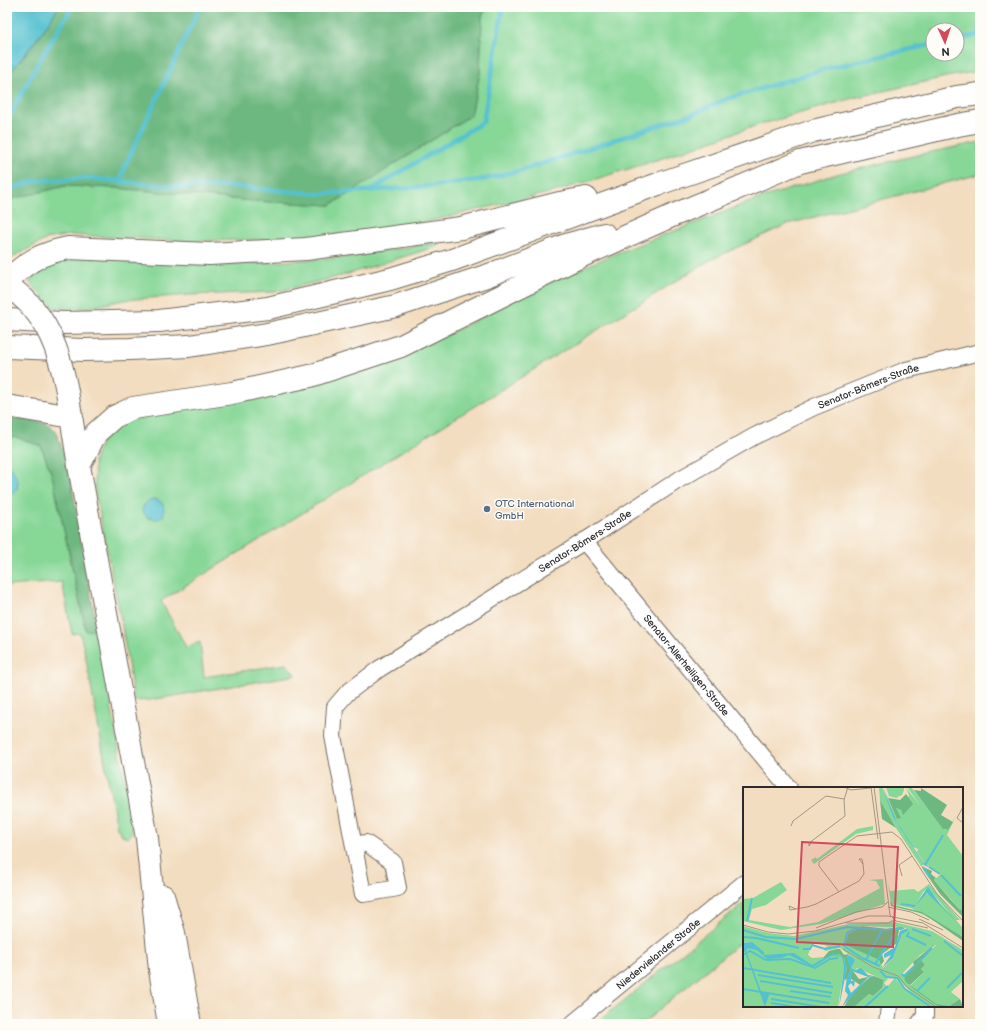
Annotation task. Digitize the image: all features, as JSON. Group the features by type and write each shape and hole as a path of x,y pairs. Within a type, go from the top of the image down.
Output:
{"highway":[{"path":"7,320 63,323 159,321 268,308 390,279 445,262 658,184 813,131 957,97 980,94"},
{"path":"79,466 96,433 114,417 133,408 232,393 310,376 401,346 573,260 674,215 800,162 958,124 980,121"},
{"path":"169,1024 160,970 147,838 61,362 46,326 33,307 10,286 25,265 52,251 68,248 209,254 306,249 461,228 560,203 658,184"},
{"path":"7,348 84,350 189,346 267,334 396,306 489,275 566,245 674,215"},
{"path":"7,406 72,417"},
{"path":"147,838 174,933 190,1024"}],"street":[{"name":"Senator-Bömers-Straße","path":"354,845 333,736 335,707 347,693 379,669 680,479 753,437 814,407 906,370 980,352"},
{"name":"Senator-Allerheiligen-Straße","path":"584,541 788,787"},
{"name":"Niedervielander Straße","path":"572,1024 743,884"},
{"path":"887,1024 889,1007"},
{"path":"920,1024 925,1016 926,1007"}],"green space":[{"path":"58,7 487,7 482,16 480,73 471,115 331,205 253,201 117,188 65,186 7,200 7,76 41,34"},
{"path":"487,7 980,7 980,71 946,77 853,98 752,127 651,162 557,191 426,222 356,233 294,239 189,241 70,235 47,239 7,260 7,200 65,186 117,188 253,201 331,205 471,115 480,73 482,16"},
{"path":"980,142 980,174 788,224 710,260 161,601 186,647 200,642 204,677 286,664 296,675 150,700 134,701 121,620 95,491 94,460 102,441 118,424 138,417 375,365 450,334 521,296 609,256 755,200 837,174"},
{"path":"438,242 438,246 345,275 275,292 190,295 123,300 87,308 54,308 30,283 32,270 53,260 84,257 197,263 262,263 342,257"},
{"path":"7,417 46,423 55,430 62,447 70,475 97,629 86,631 52,475 41,446 7,436"},
{"path":"7,436 41,446 52,475 86,631 97,629 130,809 132,831 130,836 127,838 123,836 117,828 85,654 80,633 72,634 62,582 7,586 7,495 11,494 12,468 7,466"},
{"path":"743,904 743,940 642,1024 595,1024"}],"water":[{"path":"7,7 58,7 41,34 7,76"},
{"path":"7,466 12,468 18,481 17,489 11,494 7,495"},
{"path":"155,499 163,505 163,516 158,519 148,518 142,511 143,506"}],"waterway":[{"path":"7,121 37,65 72,7"},
{"path":"120,182 124,168 200,7"},
{"path":"371,190 483,122 503,7"},
{"path":"965,38 980,35"},
{"path":"7,190 35,181 86,178 180,187 229,186 319,194 422,187 485,179 522,170 690,115 727,99 828,68 925,46"}],"place":[{"name":"OTC International GmbH","path":"487,509"}]}
